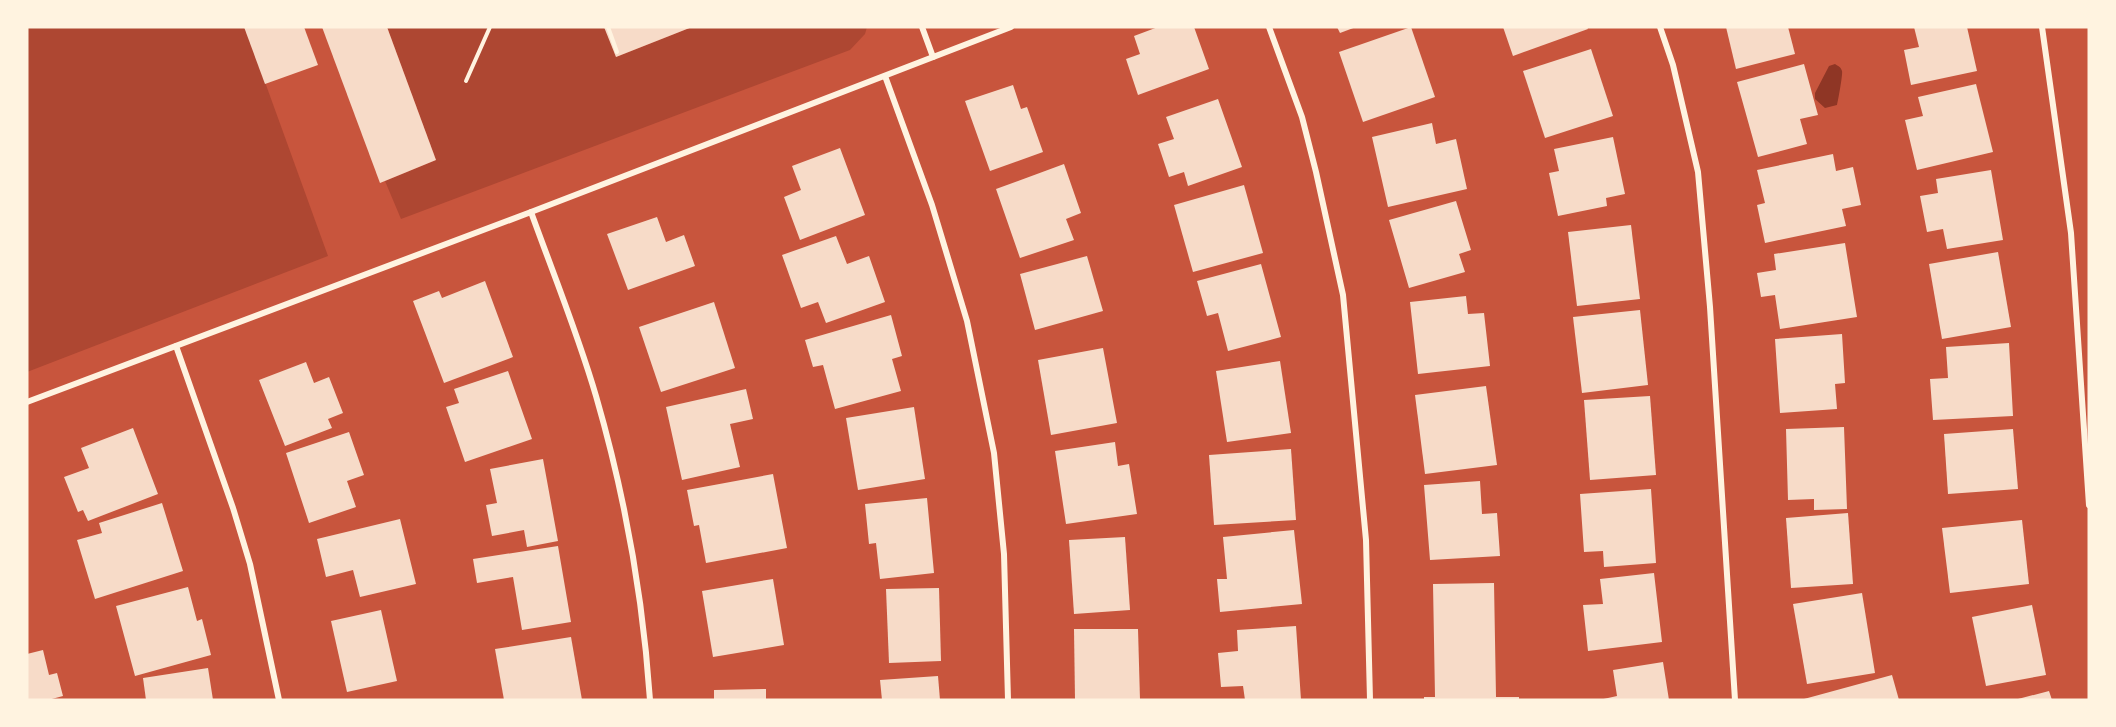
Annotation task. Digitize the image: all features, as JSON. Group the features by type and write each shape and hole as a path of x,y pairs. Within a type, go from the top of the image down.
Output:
{"street":[{"path":"922,27 933,57"},
{"path":"27,402 531,212 1011,27"},
{"path":"1269,27 1302,117 1343,295 1366,540 1370,700"},
{"path":"1660,27 1673,65 1698,172 1710,307 1735,700"},
{"path":"2042,27 2071,233 2089,505"},
{"path":"885,76 933,205 963,311 994,453 1004,554 1008,700"},
{"path":"531,212 596,395 618,476 634,554 650,700"},
{"path":"176,346 233,508 250,564 279,700"}],"path":[{"path":"466,81 490,27"},
{"path":"608,27 618,52"}],"shaded area":[{"path":"27,27 245,27 328,256 27,372"},
{"path":"387,27 605,27 616,57 692,27 867,27 865,34 850,50 401,219 385,181 436,160"},
{"path":"1835,64 1841,68 1842,73 1837,105 1825,108 1815,99 1815,93 1829,66"}],"building":[{"path":"244,27 304,27 318,65 265,84"},
{"path":"322,27 387,27 436,160 380,183"},
{"path":"604,27 692,27 616,57"},
{"path":"1158,27 1194,27 1209,69 1138,95 1126,59 1140,54 1134,36"},
{"path":"1337,27 1356,27 1340,33"},
{"path":"1411,27 1435,97 1363,122 1339,52"},
{"path":"1503,27 1587,27 1588,29 1513,56"},
{"path":"1726,27 1788,27 1795,54 1736,69"},
{"path":"1914,27 1967,27 1977,71 1911,85 1904,50 1919,47"},
{"path":"1591,49 1613,116 1545,138 1523,71"},
{"path":"1804,64 1818,115 1800,119 1807,144 1758,157 1737,82"},
{"path":"1976,84 1993,152 1917,170 1905,120 1923,116 1918,97"},
{"path":"1013,85 1021,109 1027,107 1043,152 990,171 965,101"},
{"path":"1218,99 1242,167 1188,186 1184,172 1169,177 1158,144 1174,139 1166,117"},
{"path":"1432,123 1436,144 1456,139 1467,189 1388,207 1372,137"},
{"path":"1613,137 1625,194 1606,198 1607,206 1558,216 1549,173 1559,171 1554,149"},
{"path":"840,148 865,215 800,240 784,197 801,190 792,166"},
{"path":"1833,154 1836,171 1853,167 1861,205 1842,209 1846,226 1765,243 1757,205 1765,203 1757,170"},
{"path":"1064,164 1081,213 1066,219 1074,240 1020,258 996,189"},
{"path":"1991,170 2003,240 1947,249 1943,229 1927,232 1920,196 1938,193 1936,179"},
{"path":"1244,185 1263,253 1193,272 1174,205"},
{"path":"1456,201 1471,250 1459,254 1465,272 1409,288 1389,220"},
{"path":"657,217 666,242 684,235 695,266 628,290 607,234"},
{"path":"1631,225 1640,299 1577,306 1568,232"},
{"path":"836,236 847,264 869,256 885,302 826,323 818,302 801,308 782,255"},
{"path":"1845,243 1857,317 1780,329 1775,295 1761,297 1757,273 1776,270 1774,254"},
{"path":"1998,252 2011,327 1942,339 1929,264"},
{"path":"1087,256 1103,311 1035,330 1020,274"},
{"path":"1261,264 1281,337 1228,351 1218,313 1207,316 1197,281"},
{"path":"485,281 513,357 444,383 413,301 439,291 442,298"},
{"path":"1466,296 1468,314 1484,313 1490,366 1418,374 1410,302"},
{"path":"714,302 735,368 661,392 639,327"},
{"path":"1640,310 1648,385 1582,393 1573,317"},
{"path":"891,315 902,356 892,359 901,391 835,409 823,365 813,367 805,340"},
{"path":"1842,334 1845,383 1835,384 1837,409 1780,413 1775,339"},
{"path":"2009,343 2013,416 1933,420 1930,379 1948,378 1946,347"},
{"path":"1103,348 1117,423 1051,435 1038,360"},
{"path":"1280,361 1291,433 1227,442 1216,371"},
{"path":"306,362 314,383 329,377 343,413 328,419 332,428 285,446 259,380"},
{"path":"508,371 532,439 465,462 446,407 459,403 454,389"},
{"path":"1486,386 1497,465 1425,474 1415,395"},
{"path":"746,389 753,419 730,424 740,467 682,480 666,407"},
{"path":"1650,396 1656,475 1590,480 1584,400"},
{"path":"914,407 925,479 858,490 846,418"},
{"path":"1844,427 1847,509 1814,510 1814,499 1788,500 1786,429"},
{"path":"133,428 158,494 88,521 83,510 78,512 64,477 89,468 81,448"},
{"path":"2013,429 2018,489 1948,494 1944,434"},
{"path":"349,432 364,475 347,481 356,507 309,523 286,453"},
{"path":"1115,442 1118,466 1129,464 1137,514 1066,524 1055,451"},
{"path":"1291,449 1296,520 1214,525 1209,455"},
{"path":"543,459 558,541 527,547 524,530 492,536 486,505 497,503 490,469"},
{"path":"773,474 787,548 706,563 699,525 694,526 687,490"},
{"path":"1480,481 1482,514 1497,513 1500,556 1430,560 1424,485"},
{"path":"1651,489 1656,563 1604,567 1603,551 1584,552 1580,494"},
{"path":"927,498 934,573 880,579 876,543 869,544 865,504"},
{"path":"162,503 183,571 95,599 77,540 102,533 99,523"},
{"path":"1848,513 1853,584 1791,588 1786,518"},
{"path":"400,519 416,584 360,597 353,570 326,577 317,539"},
{"path":"2022,520 2029,584 1950,593 1942,528"},
{"path":"1294,530 1302,604 1220,612 1217,579 1227,579 1223,537"},
{"path":"1125,537 1130,610 1074,614 1069,540"},
{"path":"558,546 571,622 522,630 513,577 477,583 473,559"},
{"path":"1654,573 1662,642 1588,651 1583,605 1603,604 1600,579"},
{"path":"773,579 784,645 713,657 702,591"},
{"path":"1494,583 1496,697 1519,697 1519,700 1424,700 1424,697 1435,697 1433,584"},
{"path":"188,587 197,621 202,619 211,655 135,676 116,606"},
{"path":"939,588 941,661 889,663 886,589"},
{"path":"1862,593 1875,673 1807,684 1793,604"},
{"path":"2032,605 2046,675 1986,686 1972,617"},
{"path":"381,610 397,681 347,692 331,621"},
{"path":"1296,626 1301,700 1245,700 1243,686 1221,687 1218,653 1238,651 1237,630"},
{"path":"1074,629 1138,629 1140,700 1075,700"},
{"path":"571,637 582,700 504,700 495,649"},
{"path":"43,650 49,675 57,673 63,696 48,700 27,700 27,654"},
{"path":"1663,662 1669,700 1599,700 1617,696 1613,670"},
{"path":"208,668 213,700 146,700 143,678"},
{"path":"1892,675 1899,700 1804,700 1804,699"},
{"path":"938,676 940,700 882,700 880,680"},
{"path":"766,689 766,700 714,700 714,690"},
{"path":"2049,691 2052,700 2018,700 2018,699"}]}
